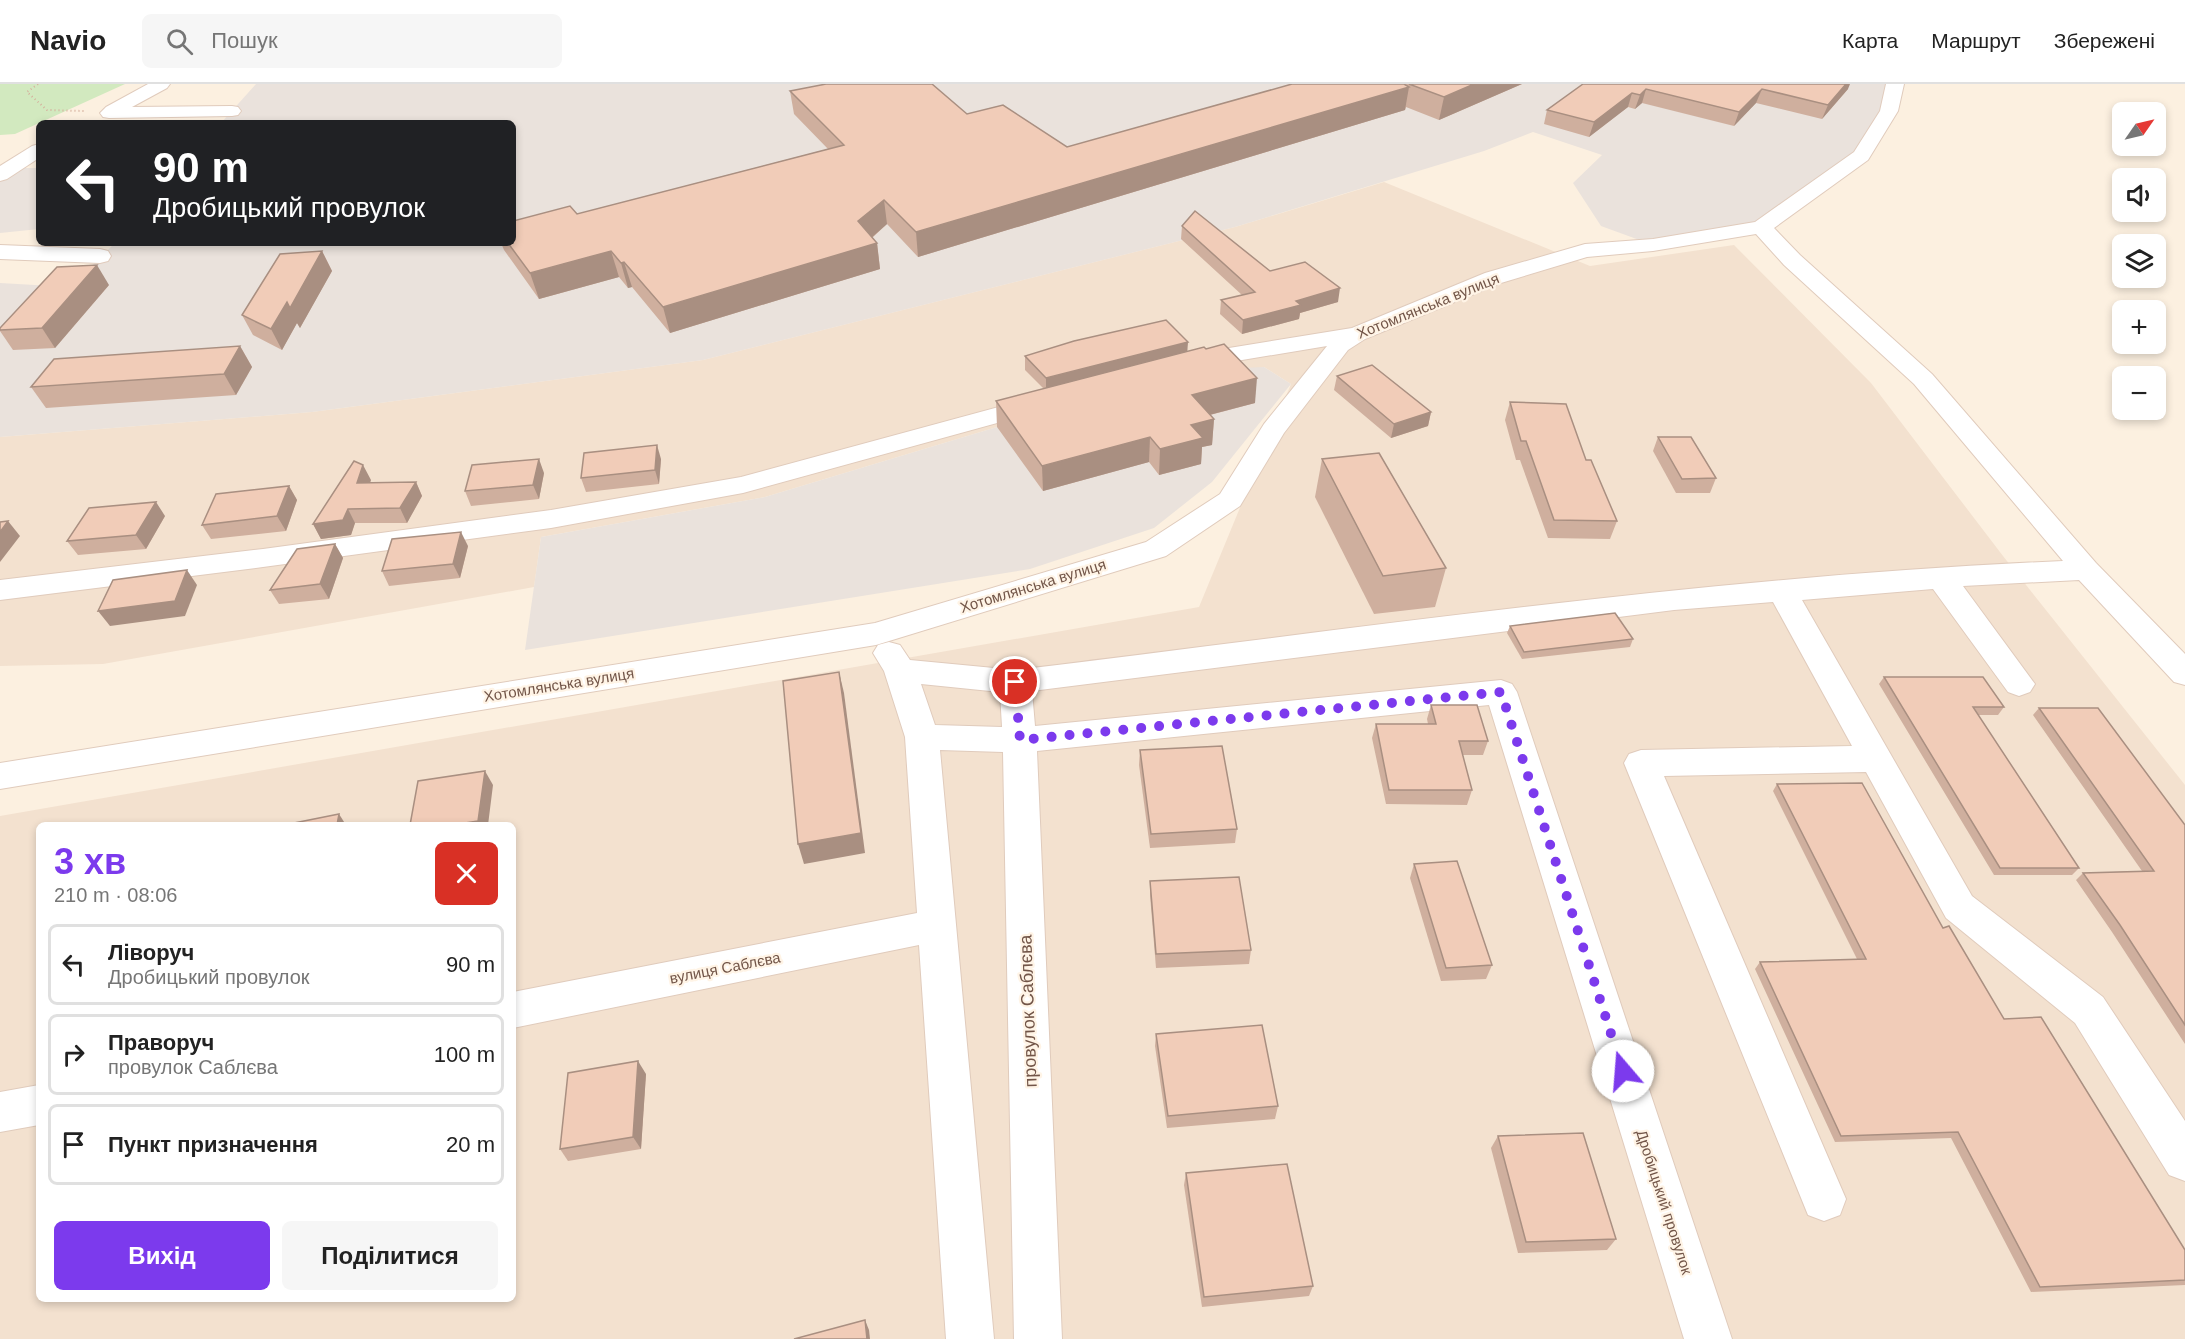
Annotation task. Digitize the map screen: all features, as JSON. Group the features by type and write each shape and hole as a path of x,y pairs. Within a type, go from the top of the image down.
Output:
{"street":[{"path":"95,120 161,84"},
{"name":"Хотомлянська вулиця","path":"0,776 876,634 1156,549 1230,500 1273,430 1340,345 1357,334 1493,278 1585,251 1653,244 1761,227 1860,156 1889,111 1895,84"},
{"path":"109,113 232,111"},
{"path":"10,149 36,149"},
{"path":"0,175 36,151"},
{"path":"1761,227 1792,260 1923,379 2086,570 2185,674"},
{"path":"0,252 100,256"},
{"path":"1171,370 1229,355 1357,334"},
{"path":"0,590 263,558 551,519 732,487 1067,397"},
{"path":"900,669 1015,682 1674,600 1993,574 2086,570"},
{"path":"1941,578 2019,684"},
{"path":"1782,591 1959,907 2089,1010 2185,1160"},
{"path":"876,634 900,669 922,736 970,1339"},
{"name":"провулок Саблєва","path":"1015,682 1020,740 1038,1339"},
{"name":"Дробицький провулок","path":"922,736 1020,740 1501,692 1708,1339"},
{"path":"1824,1199 1641,763 1876,759"},
{"name":"вулиця Саблєва","path":"516,1009 937,926"},
{"path":"0,1112 36,1106"}],"path":[{"path":"39,84 27,92 47,110 109,113"}],"shaded area":[{"path":"256,84 1895,84 1861,156 1761,227 1653,245 1601,226 1573,183 1602,155 1533,132 1484,151 1235,227 703,360 312,412 0,437 0,283 70,287 112,246 516,246 516,120 224,120"},
{"path":"25,168 36,168 36,229 0,233 0,179"},
{"path":"1384,182 1590,266 1734,245 1871,383 2003,556 2185,785 2185,1339 0,1339 0,816 1199,607 1291,384 1264,367 997,427 765,497 541,537 534,587 103,664 0,666 0,437 312,412 703,360 1235,227"},
{"path":"1264,367 1291,384 1212,482 1154,528 1030,569 525,650 541,537 765,497 997,427 1222,369"}],"green space":[{"path":"0,84 125,84 46,120 36,120 36,124 15,134 0,135"}],"building":[{"path":"826,84 932,84 967,114 1003,105 1067,147 1292,84 1404,84 1409,87 916,232 884,200 858,221 877,243 663,307 624,262 621,263 611,251 530,273 510,246 516,246 516,220 570,206 577,214 844,145 790,91"},
{"path":"1409,84 1474,84 1444,97"},
{"path":"1583,84 1846,84 1828,105 1762,89 1739,112 1646,89 1640,95 1632,93 1594,122 1547,110"},
{"path":"1195,211 1270,271 1305,262 1340,288 1296,301 1301,305 1243,320 1221,300 1255,292 1182,226"},
{"path":"322,251 290,308 287,302 271,329 242,315 280,254"},
{"path":"97,265 42,328 0,330 57,267"},
{"path":"1166,320 1188,342 1046,378 1025,356 1074,341"},
{"path":"1224,344 1257,378 1192,395 1214,419 1191,425 1203,438 1160,449 1150,437 1042,466 996,401 1204,347 1206,349"},
{"path":"240,346 224,374 31,387 54,359"},
{"path":"1372,365 1431,412 1394,424 1337,376"},
{"path":"1510,402 1566,404 1586,460 1591,460 1617,521 1554,520 1526,441 1521,441"},
{"path":"1658,437 1691,437 1716,478 1682,479"},
{"path":"657,445 655,470 581,478 584,453"},
{"path":"1379,453 1446,568 1383,576 1322,459"},
{"path":"539,459 533,485 465,491 472,465"},
{"path":"354,461 363,465 357,483 416,482 400,508 348,509 343,520 313,524"},
{"path":"289,486 277,516 202,525 216,494"},
{"path":"156,502 136,535 67,541 89,508"},
{"path":"8,521 0,532 0,522"},
{"path":"461,532 453,564 382,571 392,539"},
{"path":"335,544 320,584 270,590 297,549"},
{"path":"187,570 175,601 98,611 113,580"},
{"path":"1615,613 1633,639 1524,652 1510,626"},
{"path":"839,672 861,833 798,844 783,681"},
{"path":"1884,677 1983,677 2004,707 1973,707 2079,868 2000,868"},
{"path":"1431,705 1477,705 1488,741 1459,741 1472,790 1389,790 1376,724 1436,724"},
{"path":"2039,708 2098,708 2185,825 2185,1025 2083,873 2154,871"},
{"path":"1222,746 1237,829 1151,834 1140,750"},
{"path":"485,771 478,821 411,822 418,781"},
{"path":"1862,783 1943,928 1949,926 2004,1019 2041,1017 2185,1250 2185,1280 2040,1287 1958,1132 1841,1136 1760,962 1866,959 1777,784"},
{"path":"339,814 338,822 299,822"},
{"path":"1457,861 1492,965 1446,968 1414,864"},
{"path":"1239,877 1251,950 1156,954 1150,881"},
{"path":"1262,1025 1278,1106 1168,1116 1156,1034"},
{"path":"638,1061 633,1137 560,1149 568,1073"},
{"path":"1583,1133 1616,1239 1526,1242 1498,1136"},
{"path":"1287,1164 1313,1286 1204,1297 1186,1173"},
{"path":"865,1320 867,1339 794,1339"}],"route":[{"path":"1015,682 1020,740 1501,692 1623,1071"}]}
